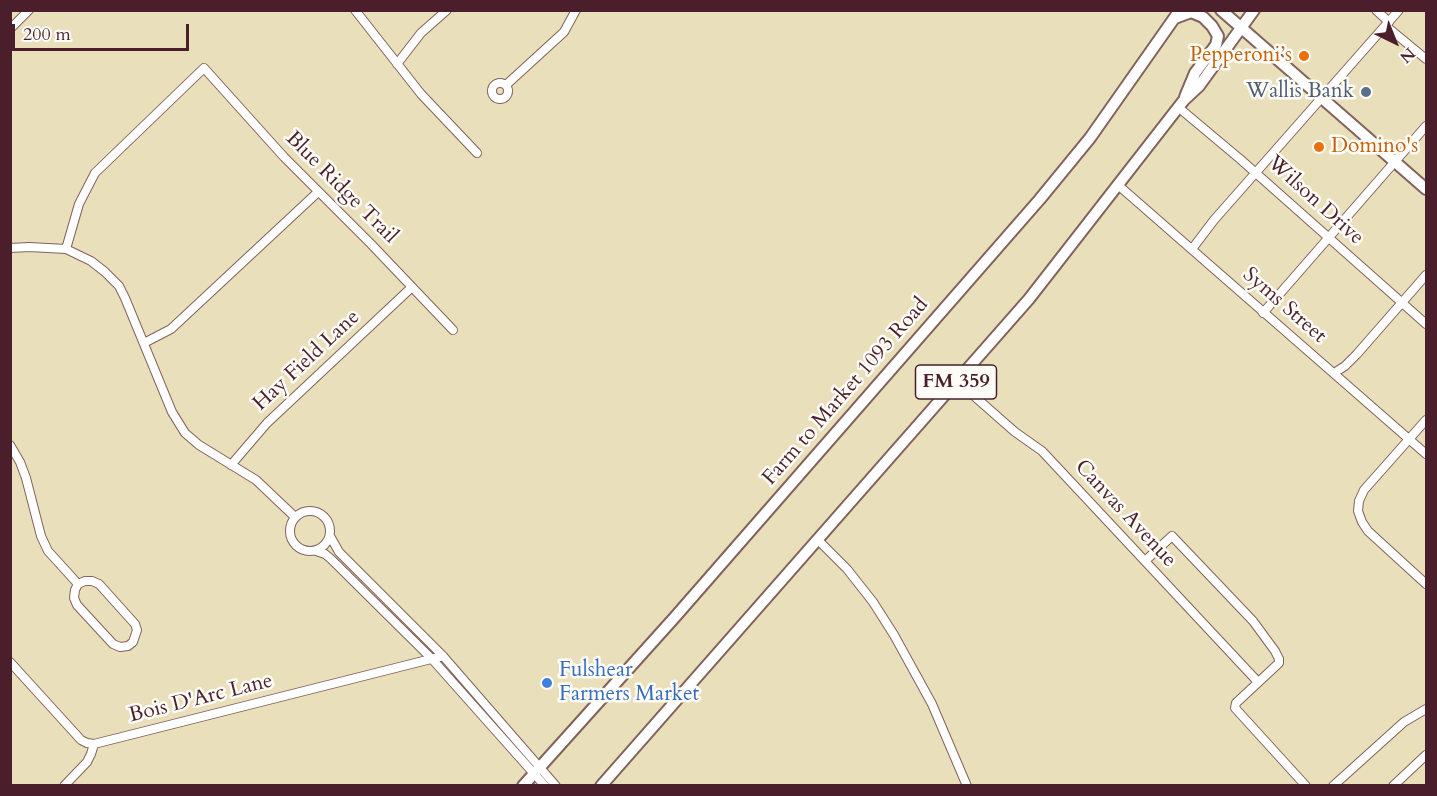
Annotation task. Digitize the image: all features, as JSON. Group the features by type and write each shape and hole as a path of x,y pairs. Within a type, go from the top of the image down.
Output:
{"main road":[{"path":"1221,10 1426,189"},
{"path":"1241,29 1254,10"},
{"path":"1178,14 1191,12 1203,17 1218,36 1216,45 1195,74 1181,104"},
{"name":"Farm to Market 1093 Road","path":"523,786 675,617 1040,199 1090,138 1178,14"},
{"name":"FM 359","path":"601,786 1029,299 1181,104 1199,86 1241,29"}],"street":[{"path":"10,29 29,10"},
{"path":"355,10 440,115 477,153"},
{"path":"398,64 421,33 447,10"},
{"path":"506,86 564,32 576,10"},
{"path":"1376,10 1426,59"},
{"path":"1192,249 1214,220 1399,10"},
{"name":"Blue Ridge Trail","path":"66,249 79,204 95,173 204,68 240,110 453,330"},
{"name":"Wilson Drive","path":"1181,104 1426,324"},
{"path":"1263,313 1426,126"},
{"name":"Syms Street","path":"1118,185 1426,454"},
{"path":"144,343 171,329 318,192"},
{"path":"10,248 66,249 91,261 113,279 125,298 157,379 178,423 199,445 265,488 295,517"},
{"path":"1334,373 1358,354 1426,275"},
{"name":"Hay Field Lane","path":"231,465 267,423 412,287"},
{"name":"Canvas Avenue","path":"957,381 1015,432 1042,451 1258,682"},
{"path":"1425,583 1368,531 1358,511 1364,490 1426,420"},
{"path":"10,445 26,478 41,537 48,551 78,584"},
{"path":"545,786 536,770 443,656 339,552 330,536 329,523 320,513 307,510 295,517 290,527 295,544 304,550 325,554 331,559 432,659 536,770 556,786"},
{"path":"316,551 325,545 330,536"},
{"path":"1145,561 1172,536 1253,621 1279,659 1279,663 1236,703 1235,708 1306,786"},
{"path":"818,540 847,569 873,602 894,635 932,704 967,786"},
{"path":"1425,583 1426,571"},
{"path":"92,581 99,584 135,624 137,630 133,642 128,646 120,647 113,644 77,605 74,598 78,584 92,581"},
{"name":"Bois D'Arc Lane","path":"94,744 443,656"},
{"path":"10,662 81,740 94,744 87,762 64,786"},
{"path":"1333,786 1404,722 1426,709"},
{"path":"1393,786 1426,755"}],"place":[{"name":"Pepperoni’s","path":"1304,56"},
{"name":"Wallis Bank","path":"1366,92"},
{"name":"Domino's","path":"1319,147"},
{"name":"Fulshear Farmers Market","path":"547,683"}]}
